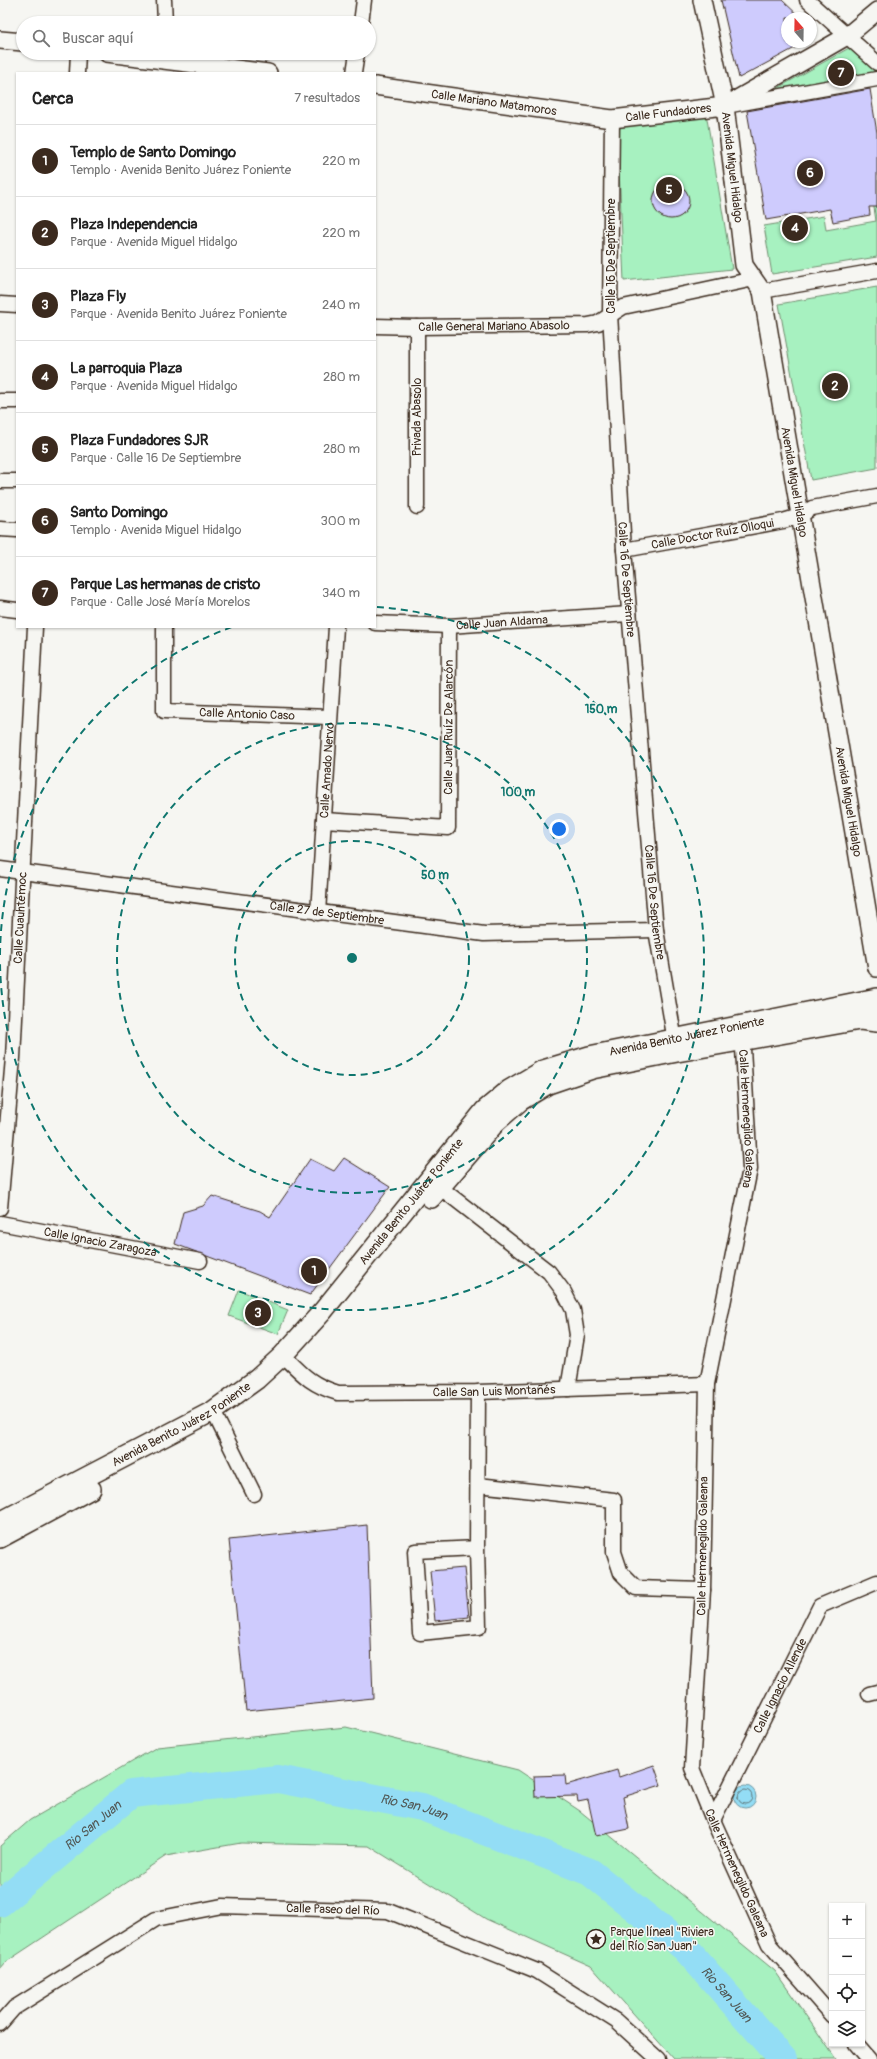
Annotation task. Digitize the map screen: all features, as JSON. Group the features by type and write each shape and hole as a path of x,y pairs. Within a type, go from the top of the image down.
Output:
{"main road":[{"name":"Avenida Benito Juárez Poniente","path":"0,1538 184,1440 215,1415 234,1397 287,1360 323,1311 435,1183 485,1110 509,1090 543,1070 589,1056 676,1045 742,1033 877,998"},
{"name":"Avenida Benito Juárez Poniente","path":"742,1033 824,1028 860,1020 877,1022"},
{"name":"Avenida Benito Juárez Poniente","path":"0,1522 215,1415"}],"street":[{"path":"164,0 165,16"},
{"path":"362,16 364,0"},
{"name":"Avenida Miguel Hidalgo","path":"702,0 725,106 744,265 758,285 800,516 877,968"},
{"path":"807,0 877,63"},
{"path":"725,106 848,36 877,12"},
{"path":"0,40 16,41"},
{"path":"77,72 78,60"},
{"path":"185,60 262,72"},
{"path":"354,72 356,60"},
{"path":"725,106 877,79"},
{"name":"Calle Mariano Matamoros","path":"376,86 612,119"},
{"name":"Calle Fundadores","path":"612,119 725,106"},
{"name":"Calle 16 De Septiembre","path":"612,119 610,314 624,550 656,930 676,1045"},
{"name":"Calle General Mariano Abasolo","path":"376,326 588,326 598,323 623,307 645,301 758,285 877,271"},
{"path":"0,304 16,305"},
{"name":"Privada Abasolo","path":"417,327 417,507"},
{"path":"0,401 16,402"},
{"path":"0,481 16,481"},
{"name":"Calle Doctor Ruíz Olloqui","path":"624,550 783,521 800,516 812,508 877,496"},
{"path":"0,529 16,530"},
{"path":"0,608 16,610"},
{"name":"Calle Juan Aldama","path":"376,623 449,626 629,614"},
{"name":"Calle Juan Ruíz De Alarcón","path":"324,820 448,828 449,626"},
{"name":"Calle Cuauhtémoc","path":"0,1208 13,1058 35,628"},
{"name":"Calle Antonio Caso","path":"164,628 164,711 329,717"},
{"name":"Calle Amado Nervo","path":"318,914 329,717 336,628"},
{"name":"Calle 27 de Septiembre","path":"0,869 318,914 484,934 656,930"},
{"path":"824,1028 866,1013 877,1005"},
{"name":"Calle Hermenegildo Galeana","path":"742,1033 750,1169 707,1384 703,1590 692,1768 713,1820 769,1944 829,2013"},
{"path":"435,1183 549,1272 564,1292 573,1310 577,1335 568,1389"},
{"name":"Calle Ignacio Zaragoza","path":"0,1223 200,1261"},
{"name":"Calle San Luis Montañés","path":"287,1360 307,1380 321,1388 338,1392 478,1392 707,1384"},
{"path":"477,1548 415,1551 420,1633 479,1627 477,1548 478,1392"},
{"path":"215,1415 254,1494"},
{"path":"478,1486 614,1500 614,1552 621,1573 636,1588 703,1590"},
{"name":"Calle Ignacio Allende","path":"713,1820 820,1606 877,1582"},
{"name":"Calle Paseo del Río","path":"0,2024 14,2008 156,1919 222,1906 388,1911 537,1971 616,2021 658,2059"},
{"path":"859,2047 869,2059"}],"green space":[{"path":"849,48 877,71 877,75 767,94"},
{"path":"706,113 732,269 624,281 617,124"},
{"path":"877,180 877,257 772,274 764,226 824,216 826,230 876,221 870,181"},
{"path":"877,287 877,468 811,480 779,304"},
{"path":"239,1290 288,1310 278,1334 229,1316"},
{"path":"346,1727 518,1770 580,1811 775,1971 836,2059 674,2059 591,1966 486,1919 369,1846 241,1843 166,1856 6,1962 0,1969 0,1846 30,1820 157,1747"}],"water":[{"path":"745,1786 753,1789 756,1797 753,1805 745,1808 737,1805 734,1797 737,1789"}],"building":[{"path":"721,0 782,0 795,12 781,12 781,48 795,48 739,78"},
{"path":"870,89 877,133 877,207 869,207 870,215 833,222 830,209 766,220 747,111"},
{"path":"675,183 684,188 688,194 688,208 684,214 675,219 667,219 658,214 654,208 653,197 658,188 664,184"},
{"path":"344,1158 390,1187 310,1295 175,1244 183,1212 203,1206 212,1196 260,1211 270,1217 310,1159 334,1171"},
{"path":"367,1525 373,1698 246,1711 229,1540"},
{"path":"464,1568 469,1617 435,1621 430,1571"},
{"path":"654,1765 661,1785 623,1797 629,1829 596,1836 588,1800 578,1802 577,1796 535,1797 534,1776 565,1775 566,1785 617,1770 619,1777"}],"waterway":[{"name":"Rio San Juan","path":"0,1903 131,1794 278,1779 422,1807 590,1872 685,1948 783,2059"}],"place":[{"name":"Parque Las hermanas de cristo","path":"841,73"},
{"name":"Santo Domingo","path":"810,173"},
{"name":"Plaza Fundadores SJR","path":"669,190"},
{"name":"La parroquia Plaza","path":"795,228"},
{"name":"Plaza Independencia","path":"835,386"},
{"name":"Templo de Santo Domingo","path":"314,1271"},
{"name":"Plaza Fly","path":"258,1313"},
{"name":"Parque líneal \"Riviera del Río San Juan\"","path":"596,1939"}]}
